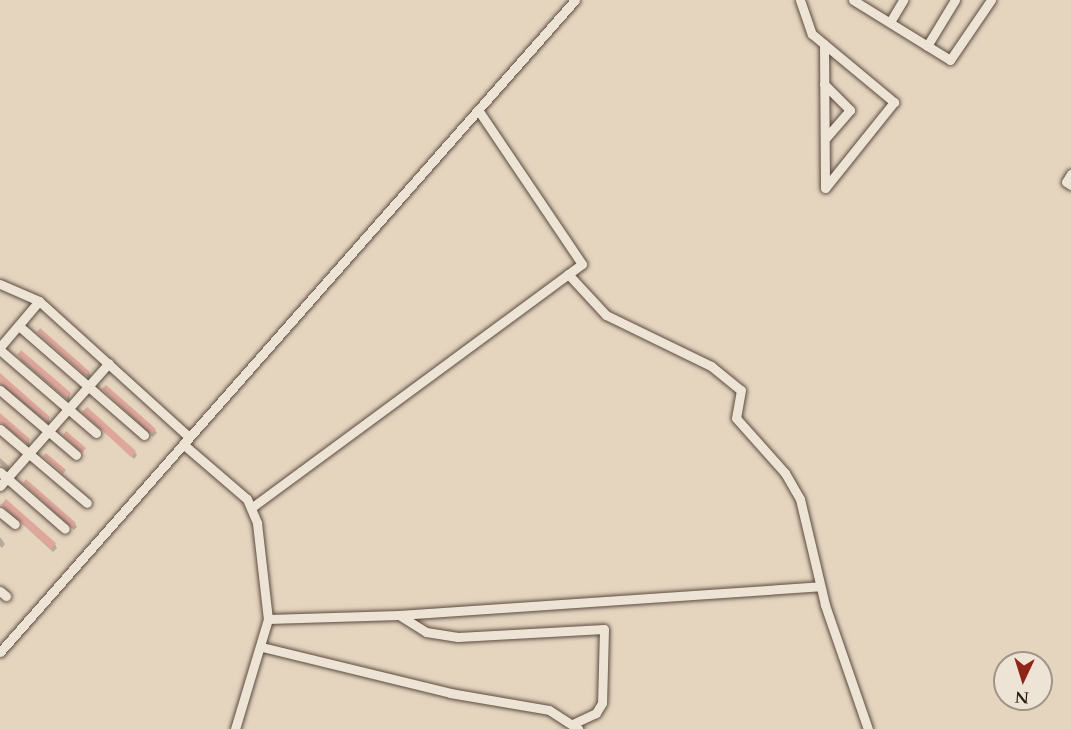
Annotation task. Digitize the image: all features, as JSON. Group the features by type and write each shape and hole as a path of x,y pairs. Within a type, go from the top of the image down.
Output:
{"street":[{"path":"0,652 575,0"},
{"path":"800,0 812,34 824,44 894,105 825,188 824,44"},
{"path":"853,0 950,60 991,0"},
{"path":"890,22 903,0"},
{"path":"927,46 955,0"},
{"path":"824,84 850,106 825,139"},
{"path":"251,508 582,264 581,256 478,110"},
{"path":"1071,174 1066,182 1071,185"},
{"path":"568,274 606,315 734,380 742,395 736,418 785,473 800,499 820,586 868,729"},
{"path":"0,284 39,301 109,363 251,508 257,523 268,620 262,647 235,729"},
{"path":"39,301 0,349 96,433"},
{"path":"19,326 144,435"},
{"path":"0,486 4,475 28,454 109,363"},
{"path":"0,390 76,455"},
{"path":"0,429 87,503"},
{"path":"4,475 65,529"},
{"path":"0,512 15,524"},
{"path":"268,620 399,615 820,586"},
{"path":"262,647 450,693 549,710 576,726 596,712 602,703 608,631 458,637 426,632 399,615"}],"building":[{"path":"40,328 90,372 86,376 37,332"},
{"path":"21,350 71,393 66,398 17,355"},
{"path":"0,373 50,417 47,421 0,383"},
{"path":"106,385 156,429 151,434 102,389"},
{"path":"87,407 136,451 131,457 82,412"},
{"path":"0,413 30,439 27,443 0,422"},
{"path":"66,431 86,448 82,453 63,435"},
{"path":"46,453 66,470 63,474 43,456"},
{"path":"26,479 76,523 72,528 23,483"},
{"path":"6,499 56,543 51,549 1,505"}]}
